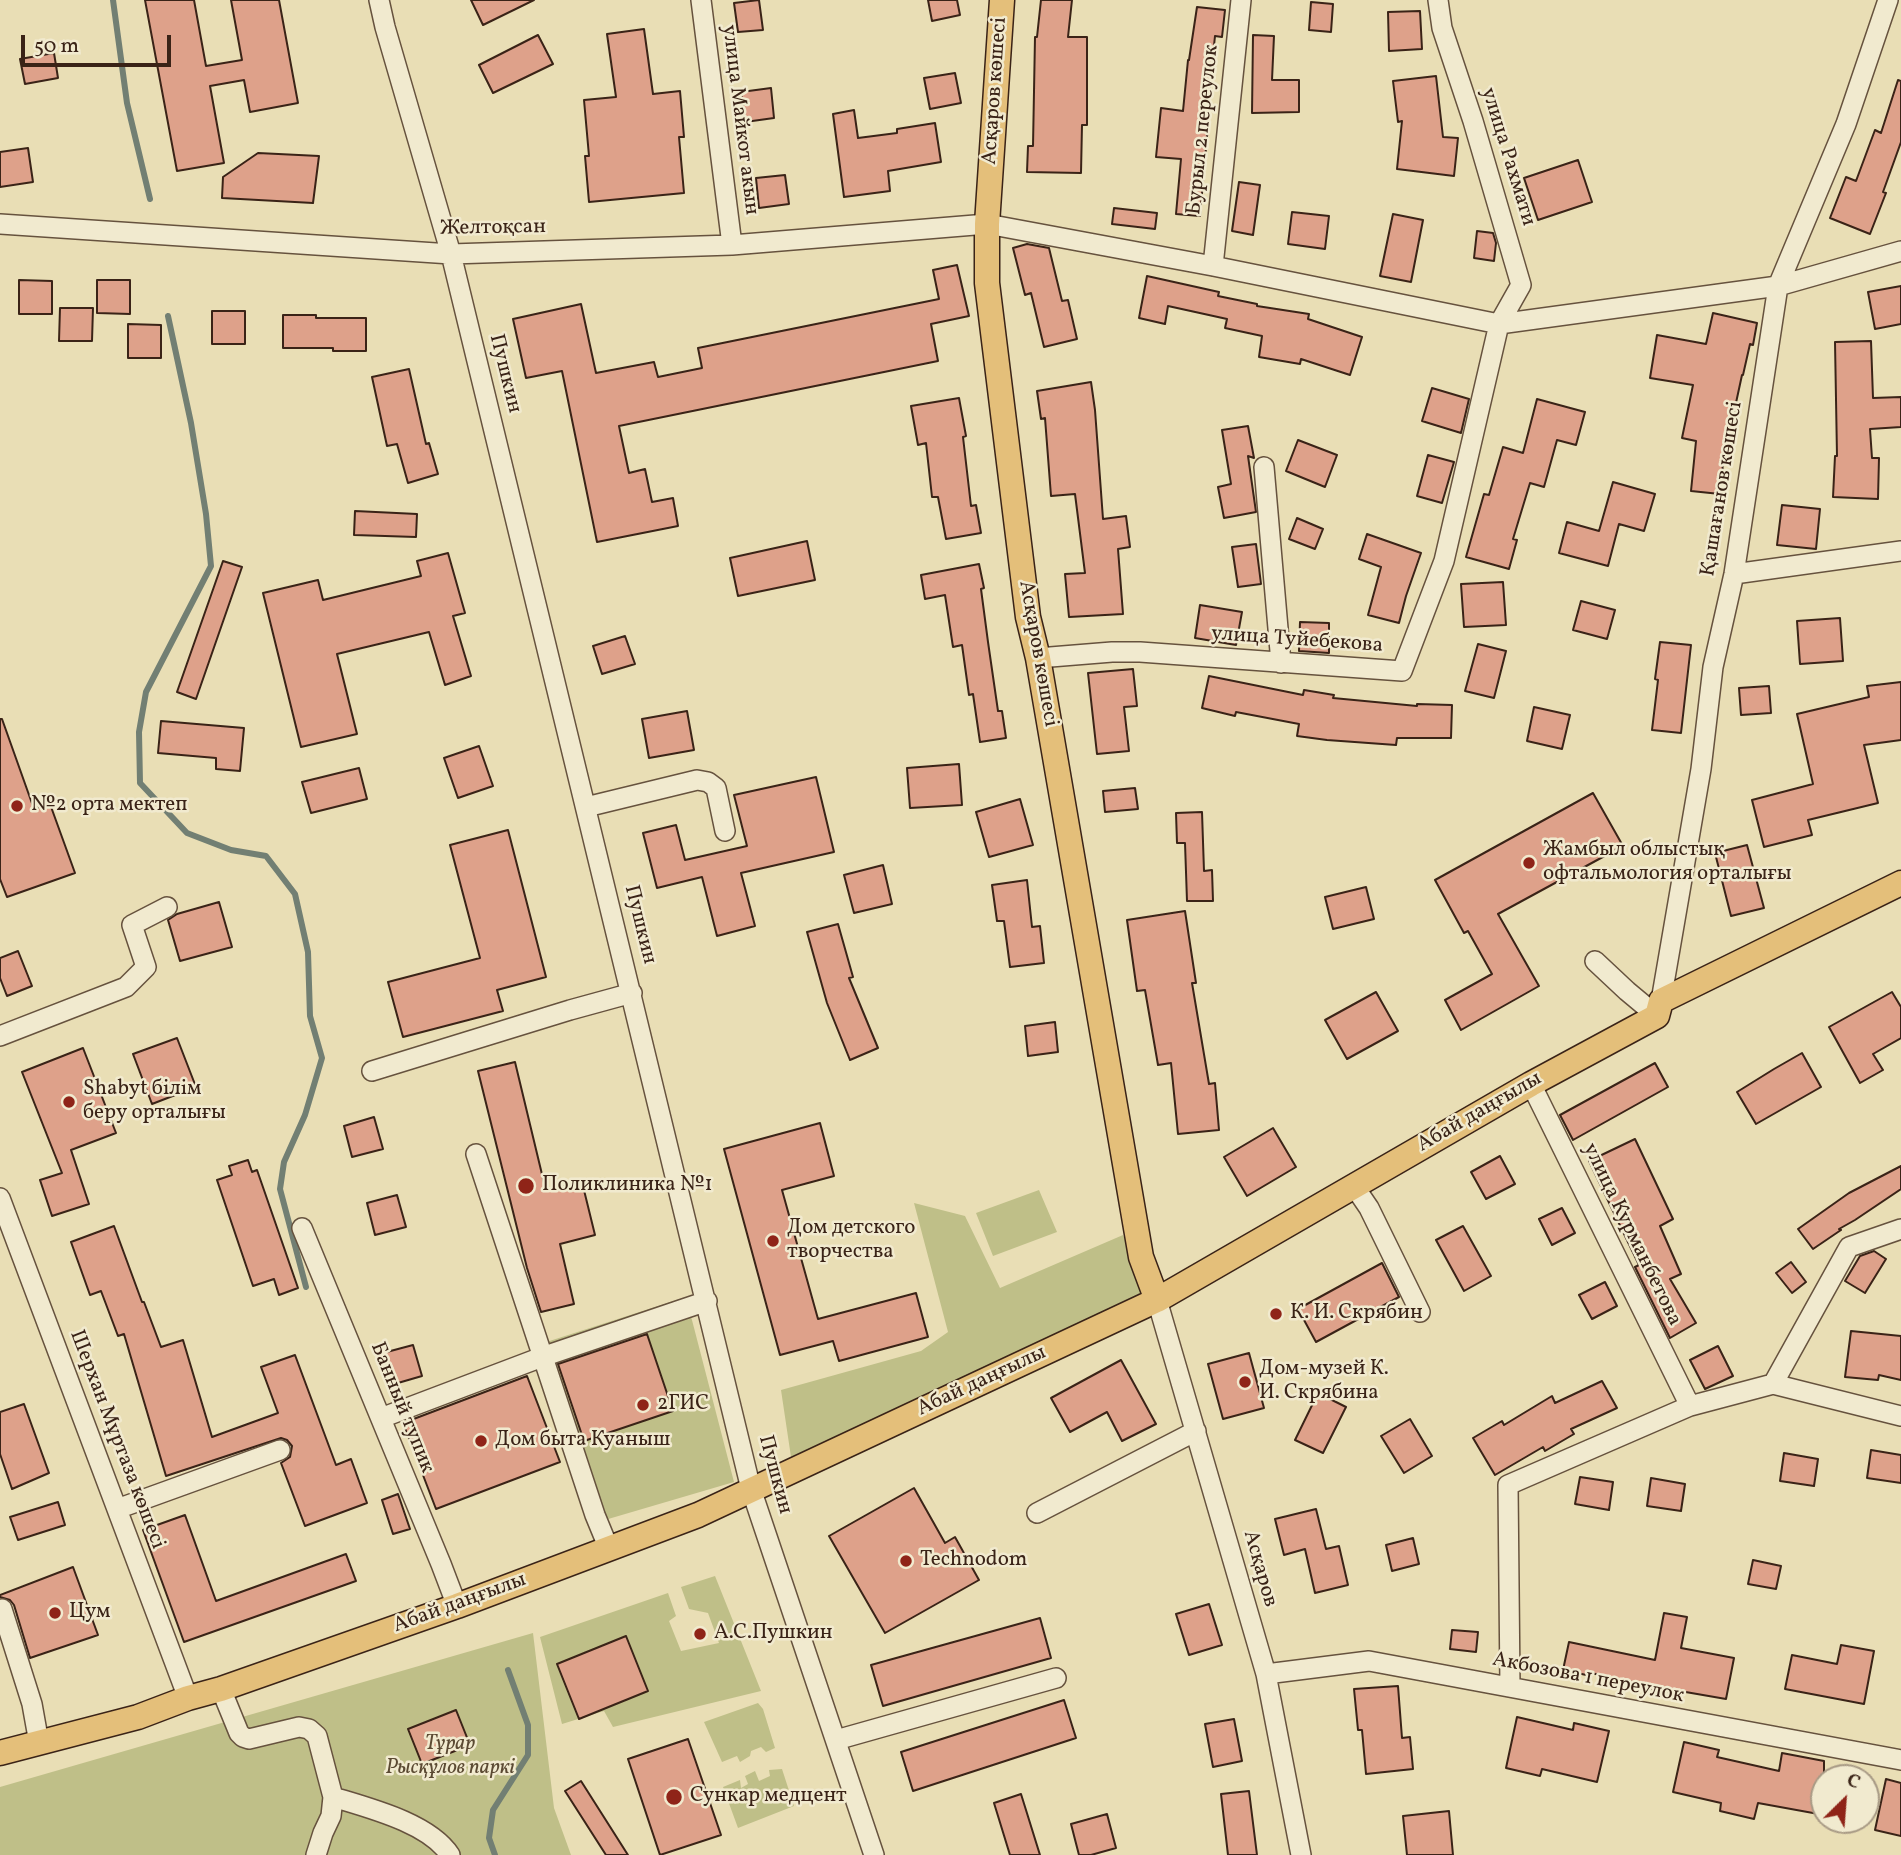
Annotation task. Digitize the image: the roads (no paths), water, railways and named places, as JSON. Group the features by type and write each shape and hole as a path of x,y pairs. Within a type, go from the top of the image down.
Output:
{"main road":[{"name":"Асқаров көшесі","path":"1002,0 987,224 987,283 1028,617 1038,658 1141,1257 1157,1300"},
{"name":"Абай даңғылы","path":"0,1754 138,1717 221,1689 457,1606 698,1515 1157,1300 1659,1009 1901,883"}],"street":[{"name":"Пушкин","path":"379,0 384,27 451,254 751,1489 874,1855"},
{"name":"улица Майкот акын","path":"701,0 732,245"},
{"name":"Бурыл 2 переулок","path":"1213,266 1241,0"},
{"name":"улица Рахмати","path":"1438,0 1442,28 1473,121 1521,285 1499,324"},
{"name":"Қашағанов көшесі","path":"1659,1009 1701,769 1713,667 1734,574 1778,286 1846,124 1888,0"},
{"name":"Желтоқсан","path":"0,224 451,254 732,245 987,224"},
{"path":"987,224 1213,266 1499,324 1778,286 1901,251"},
{"name":"улица Туйебекова","path":"1038,658 1140,652 1402,671 1444,561 1499,324"},
{"path":"1264,467 1281,663"},
{"path":"1734,574 1901,551"},
{"path":"586,807 696,780 708,782 716,788 725,831"},
{"path":"0,1035 126,987 146,967 132,925 167,907"},
{"path":"1595,961 1626,991 1659,1009"},
{"path":"372,1071 632,993"},
{"name":"улица Курманбетова","path":"1531,1084 1690,1406"},
{"path":"476,1154 595,1515 609,1549"},
{"path":"1354,1186 1369,1208 1420,1312"},
{"name":"Шерхан Мұртаза көшесі","path":"0,1198 188,1698"},
{"name":"Банный тупик","path":"302,1228 457,1606"},
{"path":"1773,1384 1849,1247 1901,1229"},
{"name":"Асқаров","path":"1157,1300 1266,1674 1301,1855"},
{"path":"381,1418 542,1357 707,1301"},
{"path":"1510,1687 1508,1485 1690,1406 1773,1384 1901,1416"},
{"path":"1037,1513 1196,1432"},
{"path":"117,1509 280,1450"},
{"path":"2,1609 32,1704 39,1743"},
{"name":"Акбозова 1 переулок","path":"1266,1674 1369,1661 1901,1759"},
{"path":"836,1740 1056,1678"},
{"path":"221,1689 243,1737 249,1739 299,1727 309,1729 317,1736 333,1797 331,1816 316,1855"},
{"path":"333,1797 384,1812 427,1833 445,1846 450,1855"}],"waterway":[{"path":"113,0 127,103 150,199"},
{"path":"168,316 191,423 206,514 211,566 146,692 139,732 140,783 187,833 231,850 266,856 295,894 308,952 310,1016 322,1058 305,1115 284,1162 280,1189 306,1287"},
{"path":"495,1855 489,1838 493,1810 528,1755 528,1725 508,1670"}],"place":[{"name":"№2 орта мектеп","path":"17,806"},
{"name":"Жамбыл облыстық офтальмология орталығы","path":"1529,863"},
{"name":"Shabyt білім беру орталығы","path":"69,1102"},
{"name":"Поликлиника №1","path":"526,1186"},
{"name":"Дом детского творчества","path":"773,1241"},
{"name":"К. И. Скрябин","path":"1276,1314"},
{"name":"Дом-музей К. И. Скрябина","path":"1245,1382"},
{"name":"2ГИС","path":"643,1405"},
{"name":"Дом быта Куаныш","path":"481,1441"},
{"name":"Technodom","path":"906,1561"},
{"name":"Цум","path":"55,1613"},
{"name":"А.С.Пушкин","path":"700,1634"},
{"name":"Сункар медцент","path":"674,1797"}],"park label":[{"name":"Тұрар Рысқұлов паркі","path":"450,1757"}]}
